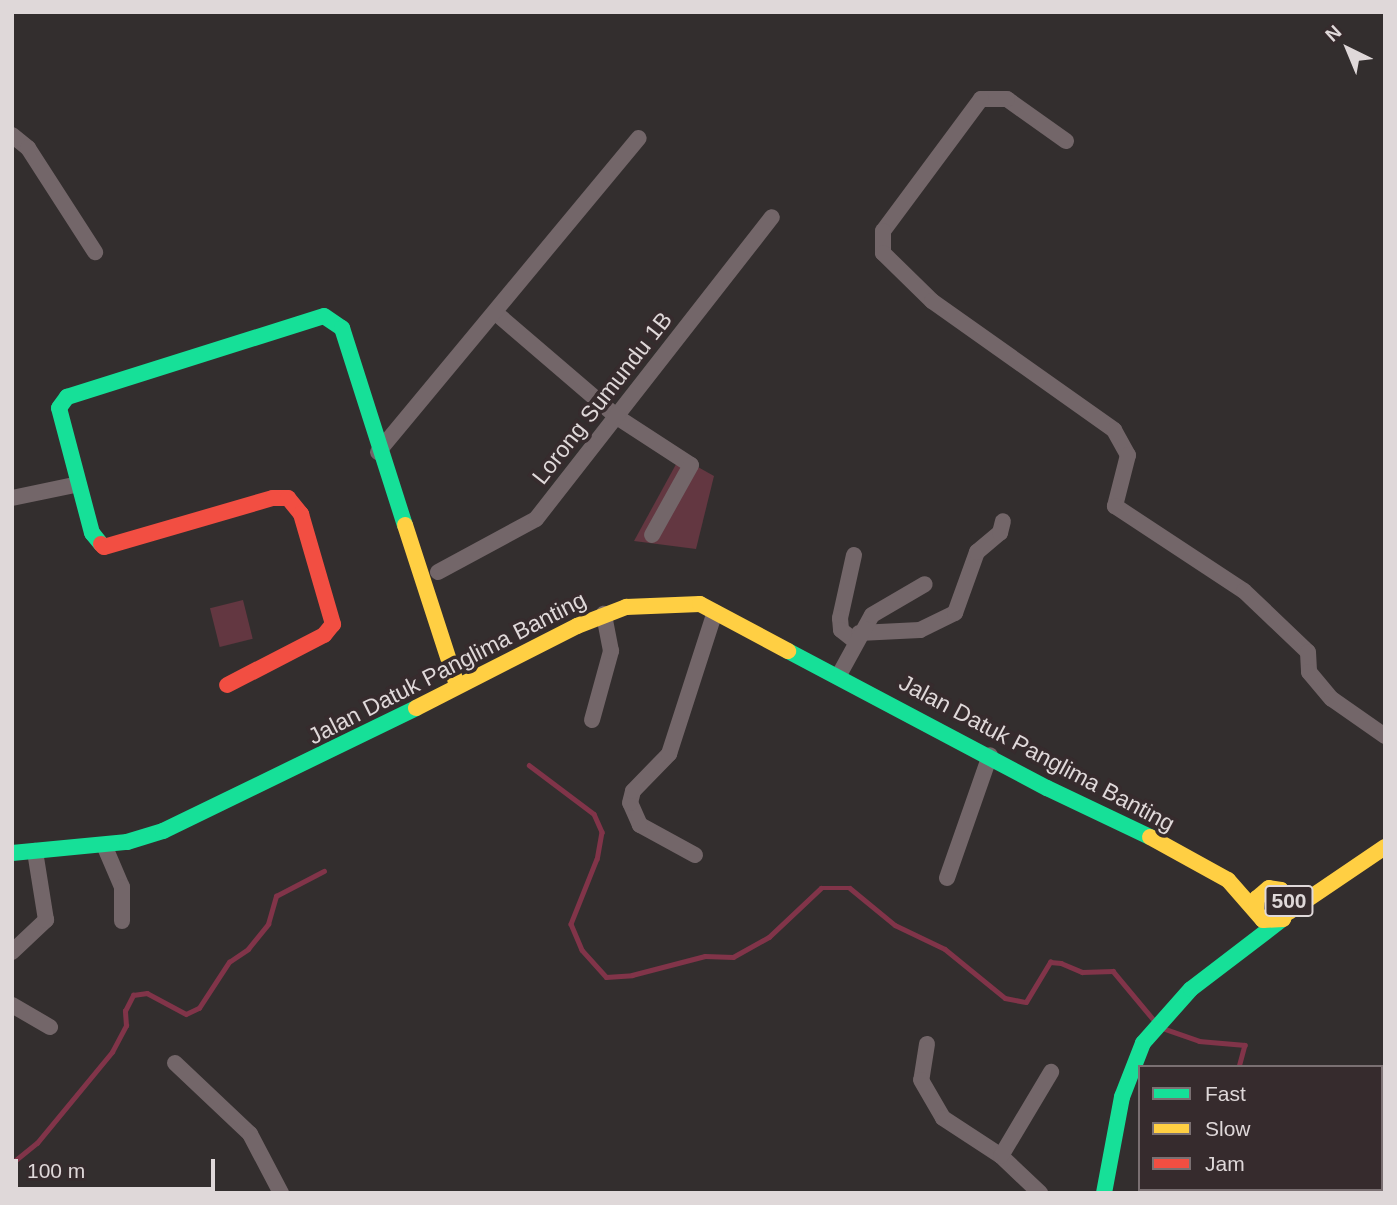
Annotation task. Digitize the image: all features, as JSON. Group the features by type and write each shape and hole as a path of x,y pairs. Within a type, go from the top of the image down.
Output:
{"main road":[{"path":"227,685 324,635 333,624 301,514 288,498 273,498 104,547 92,533 59,408 67,397 324,316 342,328 378,452 457,685"},
{"name":"Jalan Datuk Panglima Banting","path":"12,853 104,845 163,831 219,808 457,685 604,614 650,603 700,604 1228,880 1258,913"},
{"name":"500","path":"1104,1193 1122,1097 1143,1043 1176,1003 1222,962 1385,847"},
{"name":"500","path":"1222,962 1258,913 1257,898 1275,889 1341,877"},
{"name":"Jalan Datuk Panglima Banting","path":"1228,880 1250,880 1275,889"},
{"name":"500","path":"1275,889 1288,897 1284,916"},
{"name":"500","path":"1258,913 1268,922 1284,916"}],"street":[{"path":"1066,141 1007,99 981,99 883,231 883,253 932,301 1114,430 1128,455 1115,506 1244,591 1308,652 1309,672 1332,699 1385,736"},
{"path":"12,135 29,148 96,252"},
{"path":"378,452 497,314 639,138"},
{"name":"Lorong Sumundu 1B","path":"438,572 536,519 772,217"},
{"path":"497,314 617,417 691,466 652,535"},
{"path":"12,498 79,484"},
{"path":"854,555 840,618 841,630 857,637 920,630 955,613 977,552 1000,533 1003,521"},
{"path":"839,675 857,637 885,605 925,584"},
{"path":"695,855 640,825 630,803 641,783 669,754 715,612"},
{"path":"592,720 611,651 604,614"},
{"path":"947,878 990,755"},
{"path":"104,845 122,887 122,921"},
{"path":"12,952 46,920 35,850"},
{"path":"12,1006 50,1027"},
{"path":"926,1044 920,1080 943,1118 1001,1156 1040,1193"},
{"path":"174,1063 250,1134 281,1193"},
{"path":"1001,1156 1051,1072"}],"shaded area":[{"path":"680,457 714,476 696,549 634,541"},
{"path":"243,600 253,639 220,647 210,608"}],"waterway":[{"path":"529,765 594,814 602,832 597,859 571,924 582,950 606,977 632,975 705,956 733,957 769,937 821,888 850,888 895,925 945,949 1005,998 1026,1002 1050,962 1061,963 1082,972 1113,971 1153,1019"},
{"path":"12,1163 37,1143 112,1052 126,1026 125,1011 133,995 147,993 186,1014 199,1008 229,962 248,949 268,924 276,896 324,871"},
{"path":"1165,1029 1199,1041 1245,1045 1240,1065"}],"traffic: fast":[{"path":"101,544 92,533 59,408 67,397 324,316 342,328 405,525"},
{"path":"788,651 1047,788 1150,837"},
{"path":"12,853 127,842 163,831 416,708"},
{"path":"1104,1193 1122,1097 1143,1043 1191,989 1280,921"}],"traffic: slow":[{"path":"405,525 457,685"},
{"path":"416,708 577,626 626,607 700,604 788,651"},
{"path":"1150,837 1228,880 1263,920 1283,919 1290,902 1281,890 1269,888 1257,898 1256,909"},
{"path":"1289,912 1385,847"}],"traffic: jam":[{"path":"101,544 104,547 273,498 288,498 301,514 333,624 324,635 227,685"}]}
